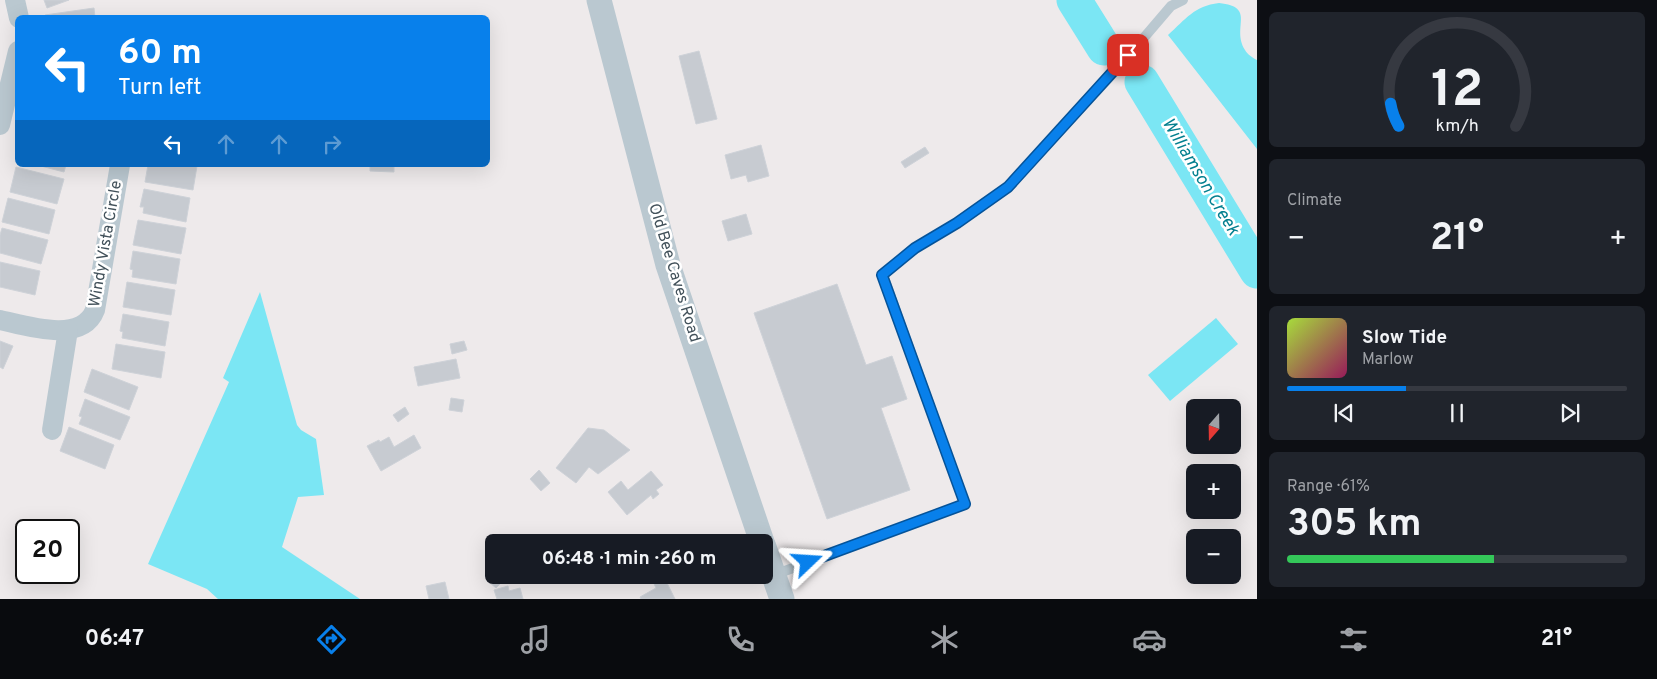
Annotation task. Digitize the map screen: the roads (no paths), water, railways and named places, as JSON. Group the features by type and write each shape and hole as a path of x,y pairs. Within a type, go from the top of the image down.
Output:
{"street":[{"path":"15,0 18,15"},
{"name":"Old Bee Caves Road","path":"599,0 668,265 759,534"},
{"path":"0,125 15,63"},
{"name":"Windy Vista Circle","path":"68,330 86,322 93,316 95,310 120,167"},
{"path":"0,320 48,329 68,330 52,430"},
{"path":"773,575 782,599"}],"lane":[{"path":"773,575 965,504 882,275 915,248 957,223 1008,187 1118,68 1171,6 1183,0"}],"water":[{"path":"1219,3 1230,5 1237,9 1241,19 1241,42 1247,53 1257,60 1257,149 1168,35 1197,10"},
{"path":"260,292 297,425 301,430 316,439 324,495 298,497 282,547 360,599 218,599 207,589 148,564 229,382 223,378"},
{"path":"1216,318 1238,344 1170,401 1148,375"}],"waterway":[{"name":"Williamson Creek","path":"1074,0 1104,48"},
{"name":"Williamson Creek","path":"1142,82 1257,271"}]}
